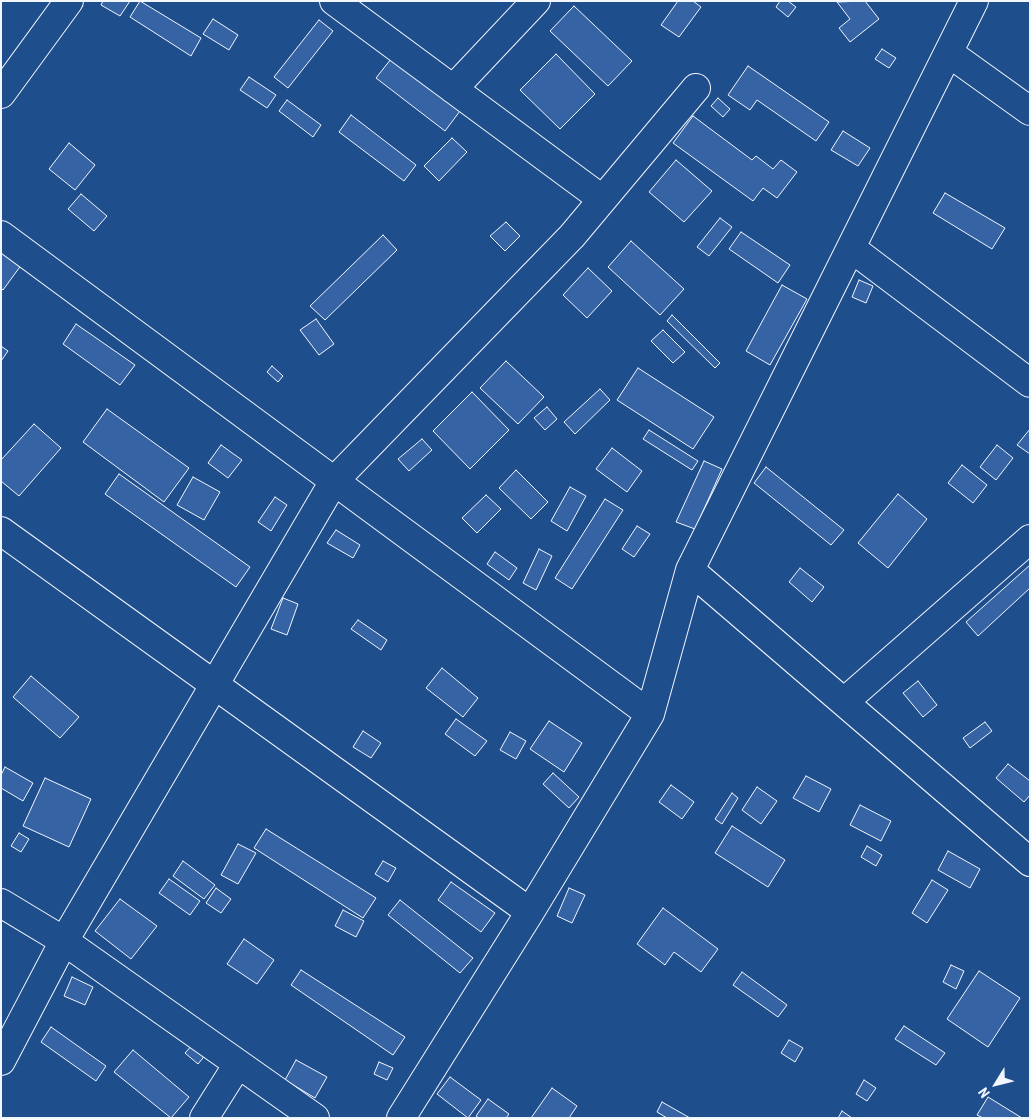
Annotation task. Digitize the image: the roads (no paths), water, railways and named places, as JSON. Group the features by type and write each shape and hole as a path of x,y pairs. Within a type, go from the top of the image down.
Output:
{"street":[{"path":"1,94 69,1"},
{"path":"334,1 602,199"},
{"path":"453,89 536,1"},
{"path":"401,1118 530,912 650,714 690,570 974,1"},
{"path":"949,53 1030,111"},
{"path":"1,1061 64,942 334,481 572,236 696,88"},
{"path":"1,235 650,714"},
{"path":"851,248 1030,383"},
{"path":"1,531 530,912"},
{"path":"844,702 1030,539"},
{"path":"690,570 1030,862"},
{"path":"1,902 64,942 315,1118"},
{"path":"204,1118 238,1064"}]}
